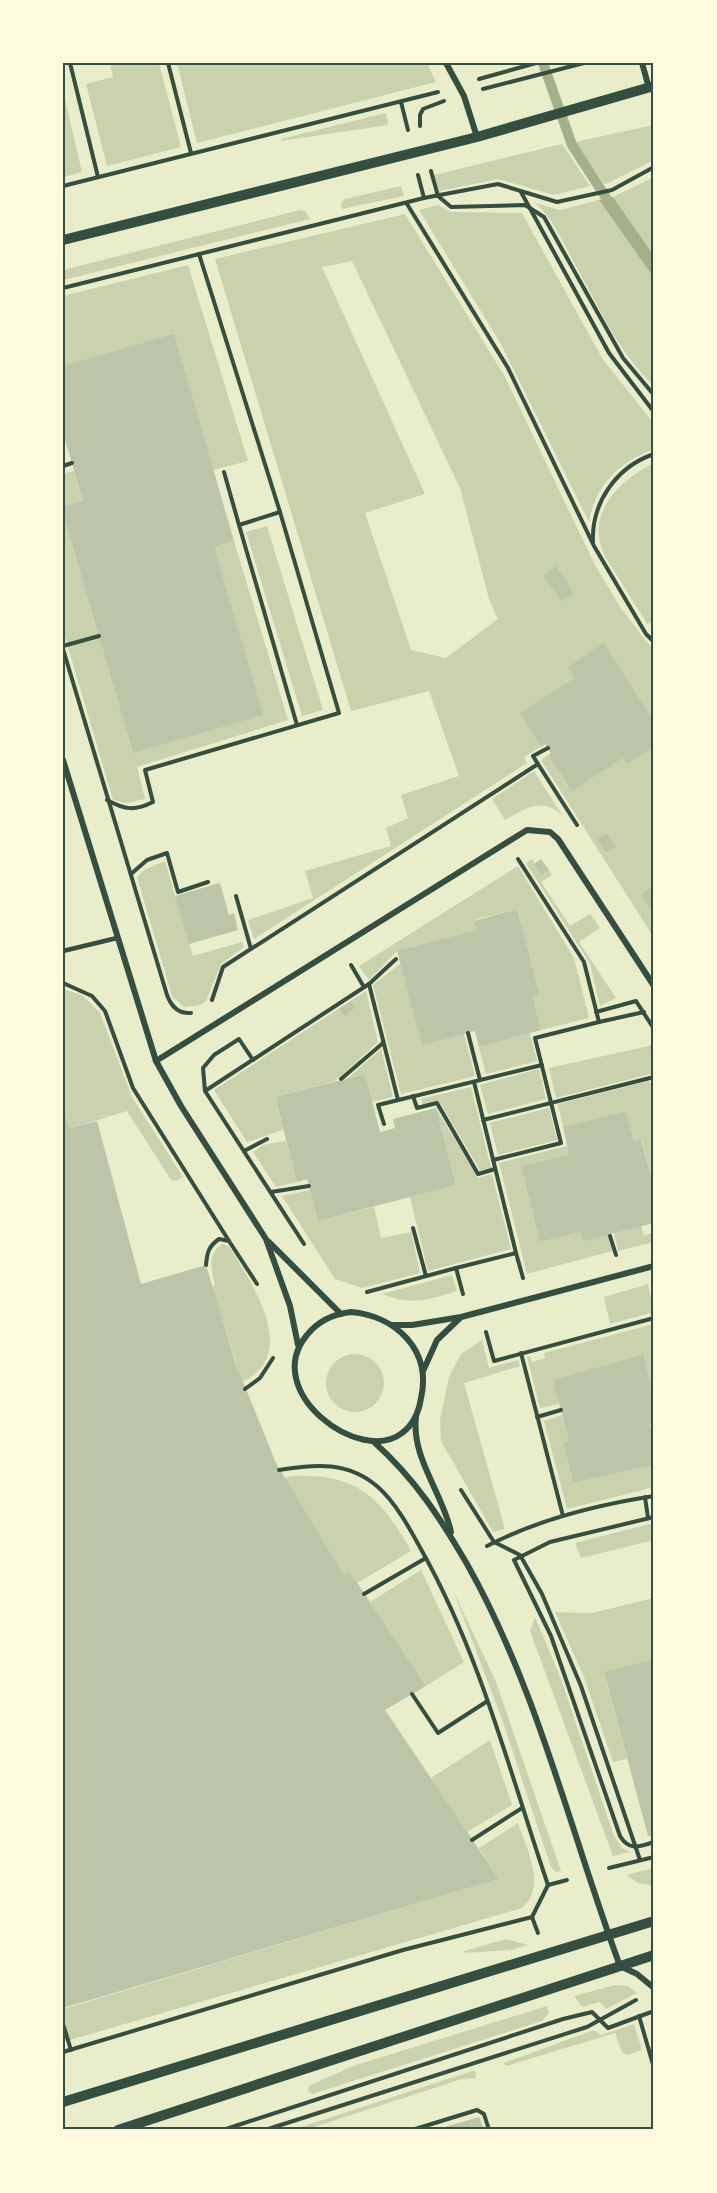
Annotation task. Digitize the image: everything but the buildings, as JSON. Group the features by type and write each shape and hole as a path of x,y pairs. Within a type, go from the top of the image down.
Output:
{"street":[{"path":"446,63 464,96 477,137"},
{"path":"63,240 477,137 652,88 642,63"},
{"path":"63,760 156,1061 181,1106 266,1239 341,1314"},
{"path":"156,1061 518,832 534,829 550,832 558,839 654,986"},
{"path":"266,1239 290,1306 298,1345"},
{"path":"654,1266 461,1317 412,1325 393,1325 363,1314 341,1314 320,1323 298,1345 294,1357 294,1377 308,1404 333,1426 374,1442 415,1482 452,1539 495,1617 526,1690 620,1966 637,1974 654,1988"},
{"path":"423,1370 438,1340 461,1317"},
{"path":"393,1325 413,1345 423,1370 424,1384 415,1428 418,1449 445,1510 452,1539"},
{"path":"374,1442 386,1441 402,1434 417,1414"},
{"path":"63,2102 654,1921"},
{"path":"118,2130 654,1955"}],"lane":[{"path":"63,951 117,938"}],"path":[{"path":"70,63 98,177"},
{"path":"168,63 190,153"},
{"path":"63,186 390,104 536,63"},
{"path":"581,64 518,80 423,109 420,122 426,150 438,196 451,207 516,204 530,207 544,216 623,358 654,395"},
{"path":"63,288 438,196 498,184 557,201 612,190 654,167"},
{"path":"521,191 609,352 654,412"},
{"path":"406,204 508,368 594,546 646,634 654,642"},
{"path":"107,800 122,808 142,807 153,802 145,770 339,713 280,512 199,254"},
{"path":"594,546 593,531 598,507 605,493 626,469 654,454"},
{"path":"63,466 72,463"},
{"path":"224,472 297,725"},
{"path":"239,525 280,512"},
{"path":"99,636 63,647 107,800 171,1006 188,1014 210,1006 232,1043"},
{"path":"538,764 533,756 548,748"},
{"path":"130,874 147,860 167,853 178,892 208,882"},
{"path":"522,865 584,962 598,1022"},
{"path":"236,896 251,949"},
{"path":"205,1091 369,984 396,959"},
{"path":"63,982 92,996 101,1005 114,1029 133,1088 259,1288"},
{"path":"369,984 398,1100"},
{"path":"596,1012 636,1000 654,1029"},
{"path":"493,1160 561,1143 536,1038 644,1012"},
{"path":"468,1033 480,1080"},
{"path":"253,1060 239,1039 213,1055 203,1068 205,1091 306,1248"},
{"path":"341,1080 383,1043"},
{"path":"384,1124 378,1105 542,1065"},
{"path":"483,1120 654,1077"},
{"path":"474,1082 524,1281"},
{"path":"413,1096 417,1108 437,1103 478,1174 495,1169"},
{"path":"243,1151 267,1139"},
{"path":"270,1192 309,1186"},
{"path":"413,1228 426,1276"},
{"path":"610,1236 616,1256"},
{"path":"206,1265 206,1254 211,1244 219,1239 229,1241"},
{"path":"372,1296 360,1294 516,1253"},
{"path":"604,1259 626,1254"},
{"path":"456,1269 464,1299 457,1300 468,1338 486,1332 494,1361 654,1318"},
{"path":"244,1389 260,1378 276,1351"},
{"path":"521,1353 562,1516"},
{"path":"537,1417 561,1410"},
{"path":"63,2052 403,1950 532,1917 548,1886 453,1610 426,1558 388,1498 361,1476 340,1466 322,1465 279,1470"},
{"path":"460,1488 494,1542 520,1555 542,1594 577,1676 640,1860"},
{"path":"487,1546 519,1530 562,1516 598,1506 654,1496"},
{"path":"645,1497 648,1518"},
{"path":"634,1848 620,1836 551,1636 515,1559 520,1555 572,1536 654,1517"},
{"path":"364,1594 426,1558"},
{"path":"412,1694 438,1733 486,1702"},
{"path":"472,1840 522,1809"},
{"path":"634,1848 654,1842"},
{"path":"265,2130 587,2027 643,1998"},
{"path":"223,2130 563,2019 592,2012 608,2028 654,2011"},
{"path":"639,2016 654,2068"},
{"path":"63,2024 71,2050"},
{"path":"412,2130 477,2110 484,2114 489,2130"}],"shaded area":[{"path":"110,63 159,63 181,147 107,166 86,84 113,77"},
{"path":"177,63 427,63 436,82 197,143"},
{"path":"63,91 82,172 63,177"},
{"path":"386,113 388,125 281,141 281,139"},
{"path":"654,125 654,160 604,184 575,142"},
{"path":"562,144 590,186 554,195 498,179 439,191 434,175"},
{"path":"654,177 654,256 613,197"},
{"path":"401,186 404,196 342,209 341,203 345,199"},
{"path":"613,197 654,256 654,278 599,200"},
{"path":"599,200 654,278 654,386 618,341 556,228 535,203 560,210"},
{"path":"438,205 450,212 522,213 602,358 654,424 654,449 641,454 611,476 597,497 589,522 501,344 419,210"},
{"path":"300,210 305,211 310,219 63,280 63,270"},
{"path":"405,214 504,375 594,563 620,607 654,651 654,938 541,760 551,753 545,744 524,757 527,763 254,939 248,920 313,898 305,871 391,846 386,828 408,818 401,795 459,776 429,691 351,711 215,259","holes":["352,261 460,488 489,599 498,619 446,658 411,650 365,513 425,494 322,267"]},
{"path":"188,265 248,461 213,470 63,366 63,296"},
{"path":"654,463 654,627 650,622 648,625 606,558 600,543 599,528 602,514 617,490"},
{"path":"74,471 83,501 63,506 63,474"},
{"path":"63,514 133,753 214,547 234,541 288,720 137,767 145,799 126,803 113,800 63,630"},
{"path":"267,526 323,710 302,716 246,532"},
{"path":"534,771 562,815 548,806 534,806 505,820 492,799"},
{"path":"532,859 541,875 549,870 552,875 541,882 570,926 590,914 600,928 579,942 616,998 600,1006 590,964 526,863"},
{"path":"165,861 193,956 242,942 244,947 221,964 206,1001 201,1005 184,1007 172,996 137,877 144,870"},
{"path":"518,866 574,958 589,1018 541,1030 533,997 540,995 517,909 474,920 476,930 397,951 369,980 359,966"},
{"path":"401,963 464,1034 475,1076 401,1094 373,985"},
{"path":"63,989 82,995 100,1013 132,1097 183,1177 176,1181 171,1180 127,1111 71,1128 63,1114"},
{"path":"366,991 378,1042 335,1081 275,1097 283,1130 247,1142 214,1090"},
{"path":"530,1033 537,1061 486,1074 479,1047"},
{"path":"649,1046 654,1061 654,1073 556,1098 549,1068"},
{"path":"381,1049 393,1097 372,1102 365,1074 348,1078"},
{"path":"539,1069 546,1099 488,1114 480,1085"},
{"path":"649,1081 654,1089 654,1188 642,1140 634,1142 626,1111 563,1127 558,1104"},
{"path":"471,1087 491,1168 480,1170 439,1101 423,1105 421,1099"},
{"path":"436,1108 478,1178 492,1174 511,1249 428,1271 410,1197 456,1185"},
{"path":"549,1108 557,1140 498,1155 490,1123"},
{"path":"286,1141 297,1182 276,1187 253,1152 263,1145"},
{"path":"567,1146 569,1154 521,1166 540,1242 581,1232 583,1240 608,1234 612,1251 527,1274 499,1163"},
{"path":"310,1190 318,1221 374,1207 381,1238 411,1232 420,1273 362,1288 335,1279 282,1196"},
{"path":"641,1226 644,1235 654,1233 654,1242 618,1251 614,1233"},
{"path":"222,1244 229,1246 258,1297 270,1336 268,1354 260,1370 242,1382 212,1287 215,1285 212,1258"},
{"path":"452,1275 457,1291 437,1297 411,1301 382,1294"},
{"path":"648,1284 654,1312 610,1324 604,1297"},
{"path":"654,1324 654,1389 652,1390 642,1354 554,1380 559,1404 540,1408 527,1357 530,1356 532,1362 545,1358 544,1353"},
{"path":"482,1340 489,1368 518,1360 520,1366 464,1383 505,1529 493,1532 441,1441 440,1419 449,1377 461,1354"},
{"path":"349,1354 361,1354 376,1362 384,1377 384,1389 376,1404 361,1412 349,1412 334,1404 326,1389 326,1377 334,1362"},
{"path":"562,1415 569,1441 563,1444 573,1483 654,1465 654,1487 567,1509 544,1421"},
{"path":"294,1476 335,1479 365,1493 389,1517 411,1551 357,1583 350,1572 344,1575 284,1478"},
{"path":"654,1523 654,1540 581,1558 575,1543"},
{"path":"421,1570 464,1662 426,1686 370,1602"},
{"path":"453,1590 496,1682 561,1871 556,1872 551,1867 503,1722"},
{"path":"654,1598 654,1659 604,1673 627,1759 613,1762 584,1677 555,1612 592,1613"},
{"path":"535,1617 561,1679 614,1836 622,1848 630,1852 613,1856 530,1631"},
{"path":"490,1740 512,1805 467,1832 431,1778"},
{"path":"518,1823 530,1856 534,1878 529,1899 522,1908 63,2042 63,2009 499,1879 479,1848"},
{"path":"654,1868 654,1886 638,1883 626,1875"},
{"path":"506,1939 528,1945 511,1950 465,1953 464,1951"},
{"path":"615,1985 628,1986 637,1993 606,2009 600,2002 582,2007 574,1996"},
{"path":"547,2006 549,2013 542,2021 312,2094 308,2091 309,2086 353,2066"},
{"path":"634,2024 642,2050 627,2055 622,2052 615,2033 506,2066 504,2063 594,2030 601,2035"},
{"path":"475,2070 476,2078 462,2079 305,2130 292,2130"}],"waterway":[{"path":"543,63 572,145 614,210"}]}
